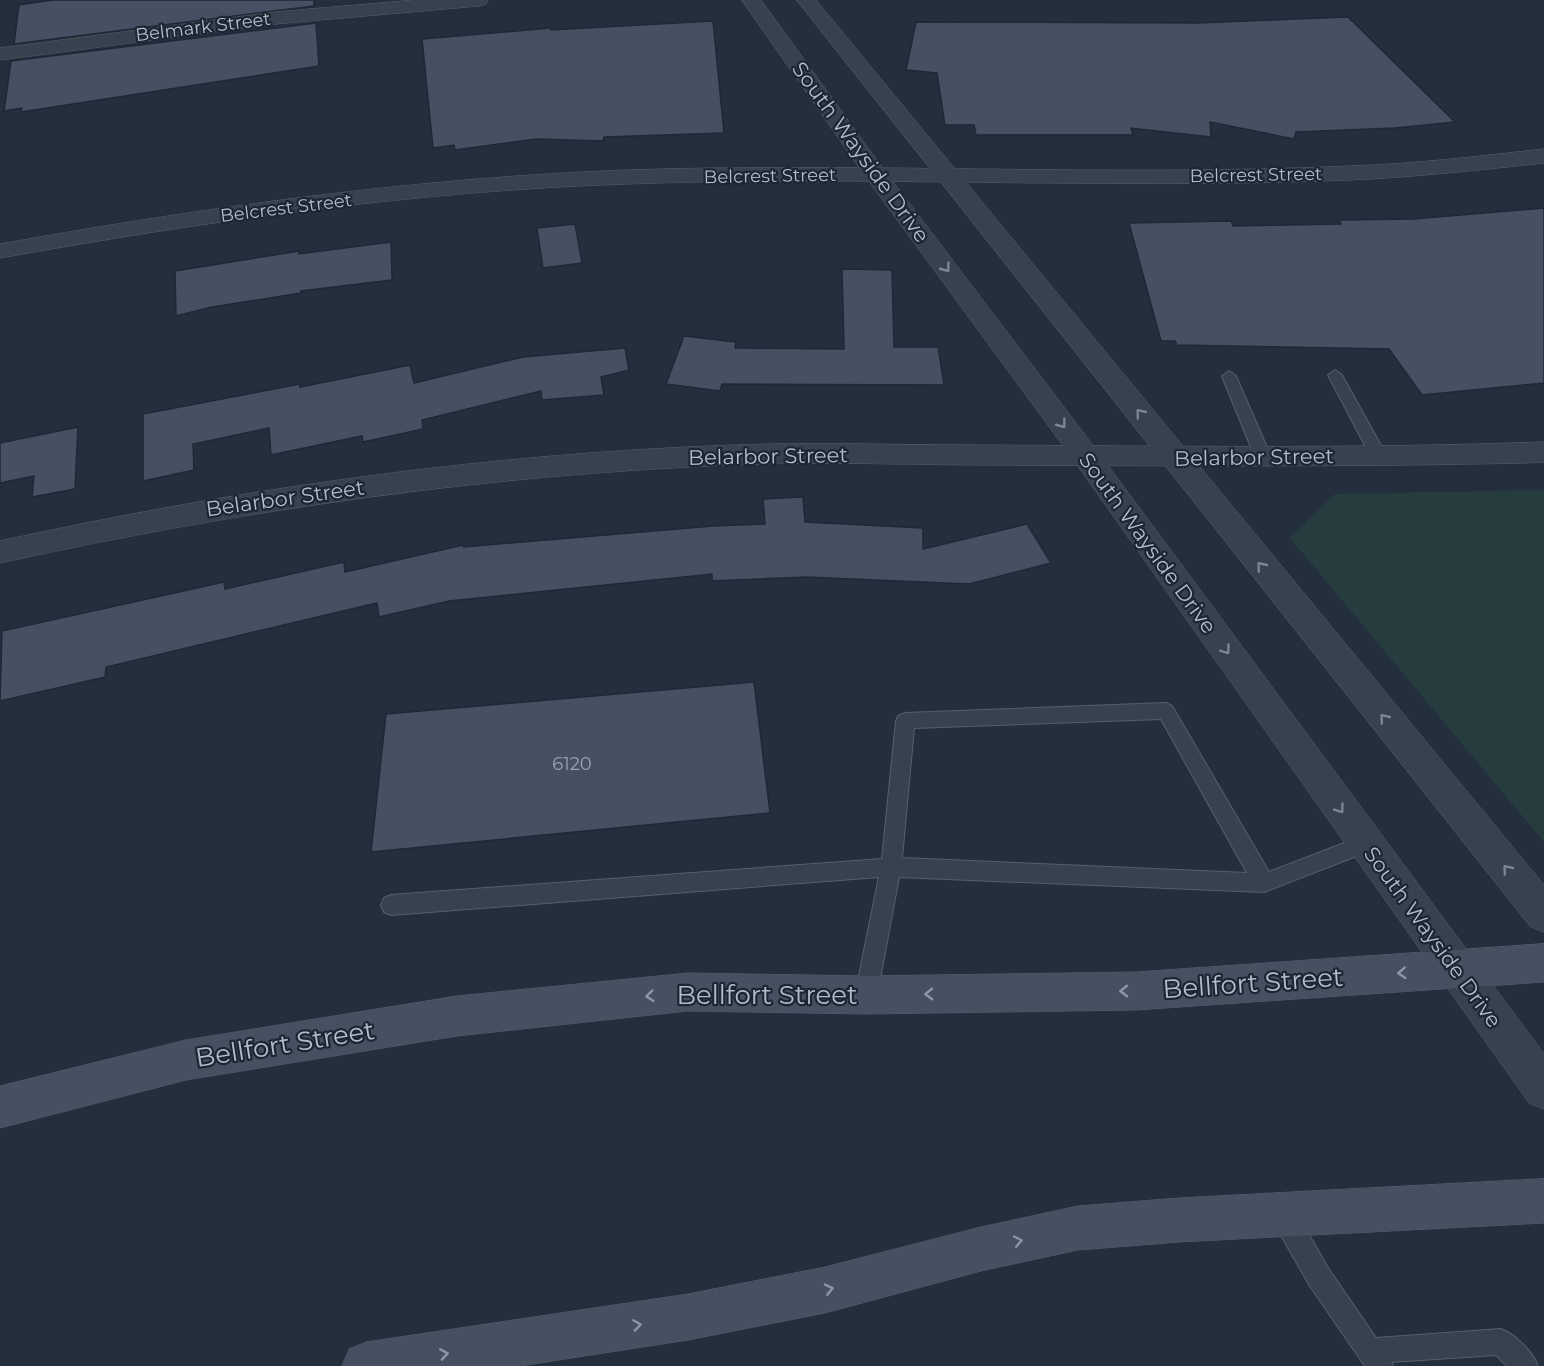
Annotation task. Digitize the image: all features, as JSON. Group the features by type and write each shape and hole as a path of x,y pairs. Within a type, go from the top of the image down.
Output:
{"main road":[{"name":"Bellfort Street","path":"0,1107 186,1060 457,1016 688,992 866,995 1136,991 1544,963"},
{"path":"366,1366 688,1317 825,1290 981,1249 1078,1228 1544,1201"}],"street":[{"name":"Belmark Street","path":"0,54 275,18 479,0"},
{"name":"South Wayside Drive","path":"751,0 876,175 1085,455 1544,1088"},
{"path":"806,0 951,176 1175,458 1544,914"},
{"name":"Belcrest Street","path":"0,251 76,237 251,212 529,182 627,177 876,175 1212,177 1330,174 1454,166 1544,156"},
{"name":"Belarbor Street","path":"0,552 103,528 263,499 440,476 583,463 736,455 1085,455 1175,458 1544,452"}],"lane":[{"path":"1335,375 1378,456"},
{"path":"1228,376 1263,457"},
{"path":"866,995 891,867 905,721 1166,711 1264,883"},
{"path":"391,905 891,867 1264,883 1365,844"},
{"path":"1284,1216 1372,1361 1501,1342 1525,1366"}],"green space":[{"path":"1544,490 1544,842 1290,538 1335,494"}],"building":[{"path":"53,0 314,0 314,6 14,44 19,5"},
{"path":"1348,17 1455,122 1395,128 1296,132 1294,139 1210,122 1211,137 1131,128 1133,135 976,135 974,125 945,125 937,73 906,70 916,22 1198,23"},
{"path":"713,21 724,133 604,137 603,141 536,139 455,150 454,145 433,148 422,39 551,28 551,30"},
{"path":"316,23 319,66 21,112 22,108 4,111 11,61"},
{"path":"1544,208 1544,383 1422,395 1389,349 1177,345 1175,341 1161,341 1129,223 1231,221 1233,226 1341,224 1339,220 1413,219"},
{"path":"575,224 582,263 543,268 537,228"},
{"path":"391,242 392,280 301,291 301,293 212,307 176,316 175,271 299,251 299,254"},
{"path":"842,269 892,270 894,347 938,347 944,385 722,384 720,391 666,384 684,336 736,342 735,348 844,349"},
{"path":"625,348 629,370 601,377 604,395 542,400 541,391 422,420 423,429 363,442 362,436 271,455 269,428 193,444 194,470 143,481 143,414 410,365 414,383 523,357"},
{"path":"78,427 75,489 32,497 34,476 0,483 0,443"},
{"path":"803,497 805,522 923,528 923,549 1027,524 1051,563 969,584 806,577 712,581 712,574 449,601 379,617 377,603 106,667 105,677 0,701 2,631 224,582 225,589 344,562 345,572 463,545 464,547 713,526 765,524 763,499"},
{"path":"754,682 770,813 371,852 386,714"}]}
